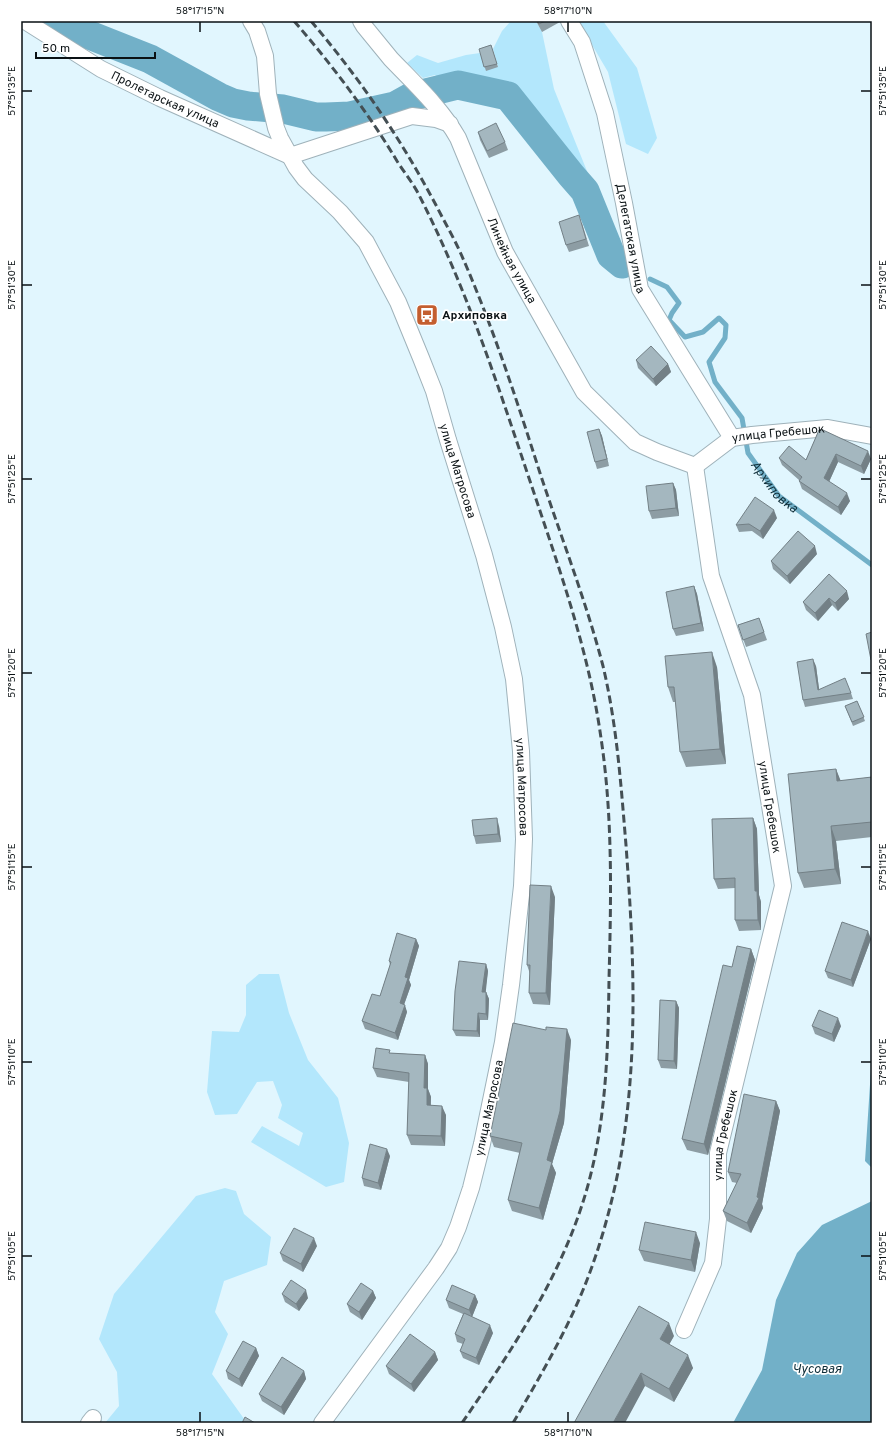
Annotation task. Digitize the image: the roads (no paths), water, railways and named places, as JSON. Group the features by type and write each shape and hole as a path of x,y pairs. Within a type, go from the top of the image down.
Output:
{"street":[{"name":"Пролетарская улица","path":"25,21 101,69 160,98 290,156"},
{"path":"251,21 257,32 265,56 268,94 276,128 290,156 412,116 436,119 450,124"},
{"name":"Линейная улица","path":"361,21 391,58 450,124 458,138 505,252 584,392 634,442 695,466"},
{"name":"Делегатская улица","path":"569,21 582,42 605,113 640,289 732,438"},
{"name":"улица Матросова","path":"290,156 305,179 340,212 366,242 398,302 434,391 484,555 514,679 521,751 524,839 522,886 515,956 503,1042 482,1144 471,1188 460,1220 449,1248 436,1268 322,1423"},
{"name":"улица Гребешок","path":"684,1330 713,1263 718,1219 718,1153 783,886 752,695 712,576 695,466 732,438 828,428 872,436"}],"water":[{"path":"872,1054 872,1168 865,1161"},
{"name":"Чусовая","path":"872,1201 872,1423 733,1423 762,1370 776,1300 797,1253 822,1225"}],"waterway":[{"name":"Архиповка","path":"54,21 150,59 219,97 233,103 248,106 283,109 316,117 326,117 350,116 395,106 413,96 458,85 508,96 585,191 611,255 622,264"},
{"name":"Архиповка","path":"650,279 667,287 679,303 669,320 685,337 703,332 719,318 726,325 725,338 709,362 715,382 742,418 748,453 779,496 872,565"}],"railway":[{"path":"294,21 322,54 374,124 418,193 452,265 495,377 573,612 596,706 605,768 608,798 610,859 609,1008 604,1093 596,1150 582,1205 559,1263 514,1345 462,1423"},
{"path":"311,21 347,65 394,134 423,182 458,248 504,363 589,617 603,666 612,711 626,845 633,966 632,1046 630,1086 625,1127 619,1167 612,1198 604,1229 589,1275 576,1307 559,1341 513,1423"}],"place":[{"name":"Архиповка","path":"427,315"}]}
